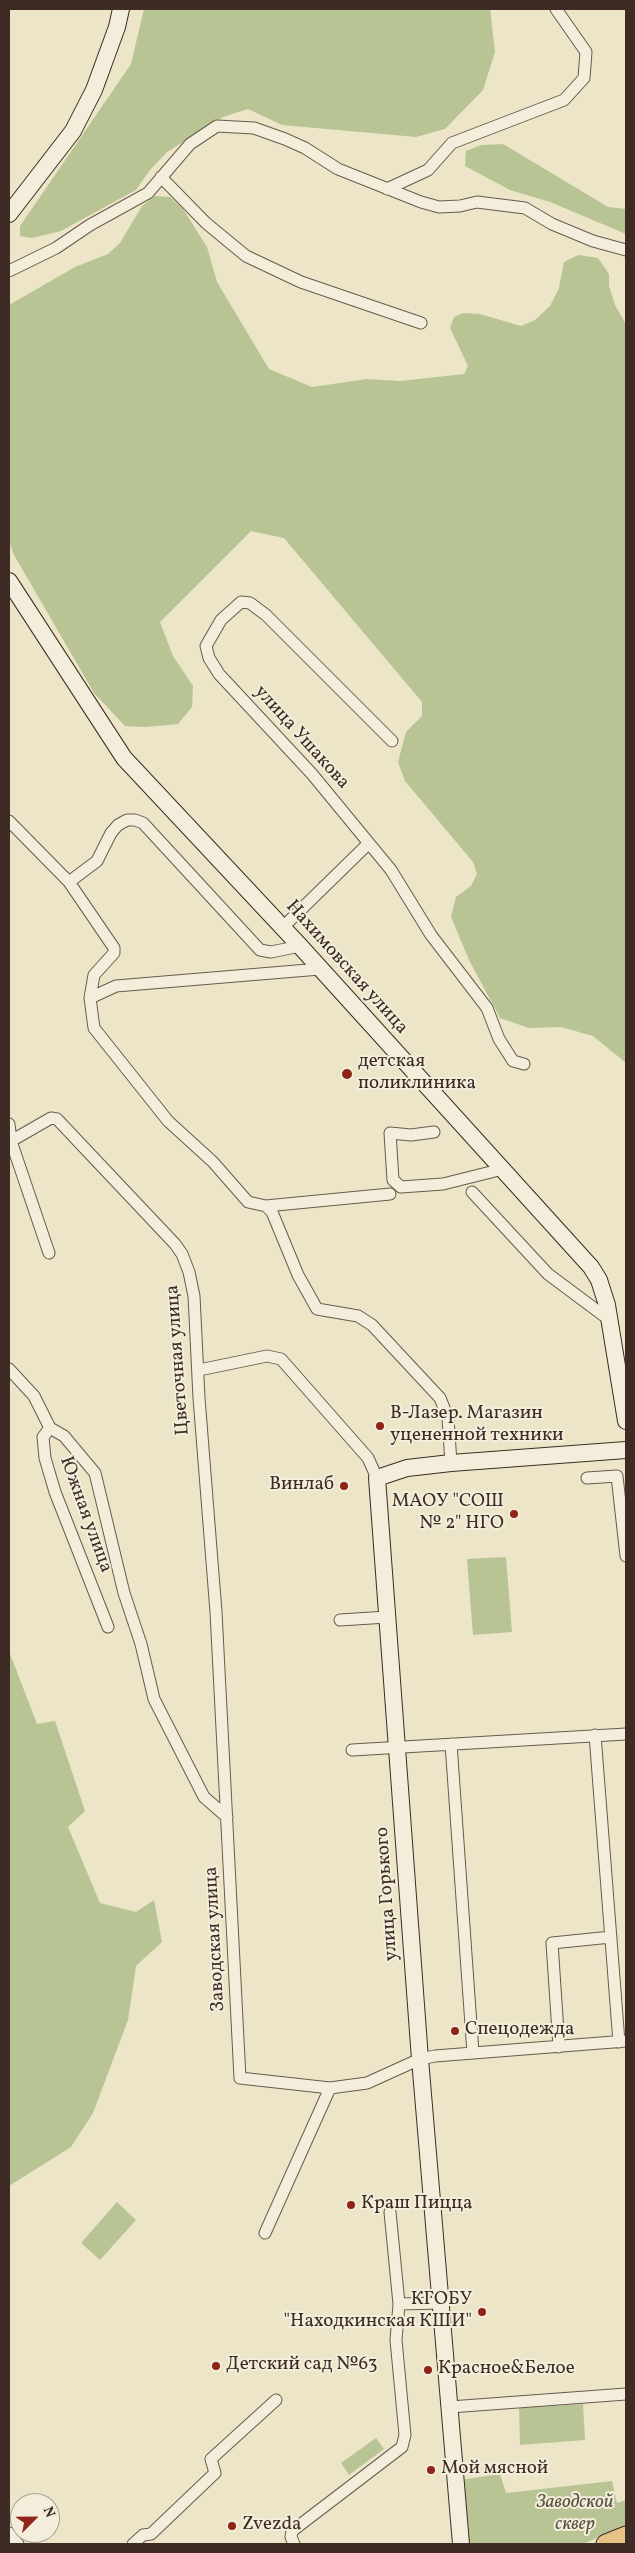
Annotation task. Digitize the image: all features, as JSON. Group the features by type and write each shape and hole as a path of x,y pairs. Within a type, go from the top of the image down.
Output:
{"main road":[{"path":"9,214 73,131 97,81 117,27 121,9"},
{"name":"Нахимовская улица","path":"9,581 124,758 300,946 591,1266 603,1289 626,1420"},
{"path":"377,1478 407,1468 451,1462 626,1450"},
{"name":"улица Горького","path":"377,1478 420,2059 461,2544"},
{"path":"606,2544 626,2536"}],"street":[{"path":"387,189 428,170 452,143 564,100 584,78 586,52 556,9"},
{"path":"9,271 56,248 90,225 148,193 190,144 217,126 254,128 305,148 338,169 439,207 460,206 477,202 525,208 552,224 593,241 626,250"},
{"path":"161,176 206,223 246,256 301,282 421,323"},
{"name":"улица Ушакова","path":"392,741 266,615 250,603 241,602 221,620 206,646 209,658 219,674 312,774 391,870 431,935 486,1008 499,1038 513,1060 524,1064"},
{"path":"69,882 97,861 110,833 118,825 127,820 136,820 143,823 260,950 271,952 300,946"},
{"path":"9,822 69,882 114,948 114,954 94,975 90,998 94,1028 168,1121 213,1162 248,1202 266,1206 390,1194"},
{"path":"282,928 369,843"},
{"path":"90,998 116,986 320,969"},
{"name":"Цветочная улица","path":"11,1141 51,1118 57,1118 149,1219 175,1244 190,1272 194,1296 199,1398 216,1612"},
{"path":"9,1124 11,1141 49,1253"},
{"path":"434,1132 390,1133 393,1180 401,1187 451,1183 503,1169"},
{"path":"472,1192 548,1274 610,1321"},
{"path":"266,1206 272,1212 298,1274 317,1309 358,1316 372,1324 440,1398 448,1418 451,1462"},
{"name":"улица Горького","path":"199,1370 267,1356 281,1359 368,1458 377,1478"},
{"path":"9,1369 34,1396 50,1428 64,1436 95,1474 124,1593 141,1644 154,1700 204,1797 227,1817"},
{"name":"Южная улица","path":"50,1428 43,1437 50,1475 108,1627"},
{"path":"587,1478 617,1476 626,1556"},
{"name":"Заводская улица","path":"216,1612 240,2078 259,2082 304,2084 330,2088 367,2083 420,2059 473,2053 622,2042"},
{"path":"340,1620 387,1617"},
{"path":"352,1750 626,1734"},
{"path":"595,1735 611,1937 622,2042"},
{"path":"451,1744 473,2053"},
{"path":"559,2047 552,1943 611,1937"},
{"path":"265,2233 330,2088"},
{"path":"294,2544 291,2537 292,2531 402,2447 405,2435 396,2340 399,2304 390,2212"},
{"path":"399,2304 441,2303"},
{"path":"450,2407 626,2394"},
{"path":"133,2544 143,2535 151,2534 215,2472 211,2459 276,2400"},
{"path":"9,2533 18,2544"}],"green space":[{"path":"144,9 490,9 495,52 483,90 445,129 416,137 282,125 248,109 223,117 167,152 150,170 136,190 61,231 32,238 20,236 20,226 131,64"},
{"path":"503,144 608,207 626,209 626,234 550,202 510,190 465,166 466,151 481,145"},
{"path":"155,196 170,197 183,209 207,247 217,282 269,369 312,387 367,379 400,381 464,374 468,366 450,328 454,317 463,313 480,314 521,326 535,320 550,306 559,288 564,262 578,255 598,258 609,274 609,286 615,305 626,324 626,1063 593,1036 561,1027 529,1028 500,1018 469,960 451,917 456,897 471,886 477,874 473,862 405,781 398,762 406,732 422,716 422,702 284,538 251,531 160,622 173,656 193,686 192,707 178,724 145,727 125,726 94,693 14,555 9,541 9,305 75,267 108,254 120,243 142,206"},
{"path":"506,1557 512,1632 473,1635 467,1559"},
{"path":"9,1651 37,1724 55,1721 85,1811 68,1827 100,1903 136,1912 154,1900 162,1942 136,1966 128,2020 93,2113 71,2147 9,2186"},
{"path":"117,2202 136,2220 100,2260 81,2243"},
{"path":"583,2404 585,2440 520,2445 519,2408"},
{"path":"376,2438 384,2449 349,2475 341,2463"},
{"name":"Заводской сквер","path":"500,2474 506,2493 612,2481 617,2503 626,2500 626,2525 583,2544 465,2544 460,2480"}],"place":[{"name":"детская поликлиника","path":"347,1074"},
{"name":"В-Лазер. Магазин уцененной техники","path":"380,1426"},
{"name":"Винлаб","path":"344,1486"},
{"name":"МАОУ \"СОШ № 2\" НГО","path":"514,1514"},
{"name":"Спецодежда","path":"455,2031"},
{"name":"Краш Пицца","path":"351,2205"},
{"name":"КГОБУ \"Находкинская КШИ\"","path":"482,2312"},
{"name":"Детский сад №63","path":"216,2366"},
{"name":"Красное&Белое","path":"428,2370"},
{"name":"Мой мясной","path":"431,2470"},
{"name":"Zvezda","path":"232,2526"}]}
